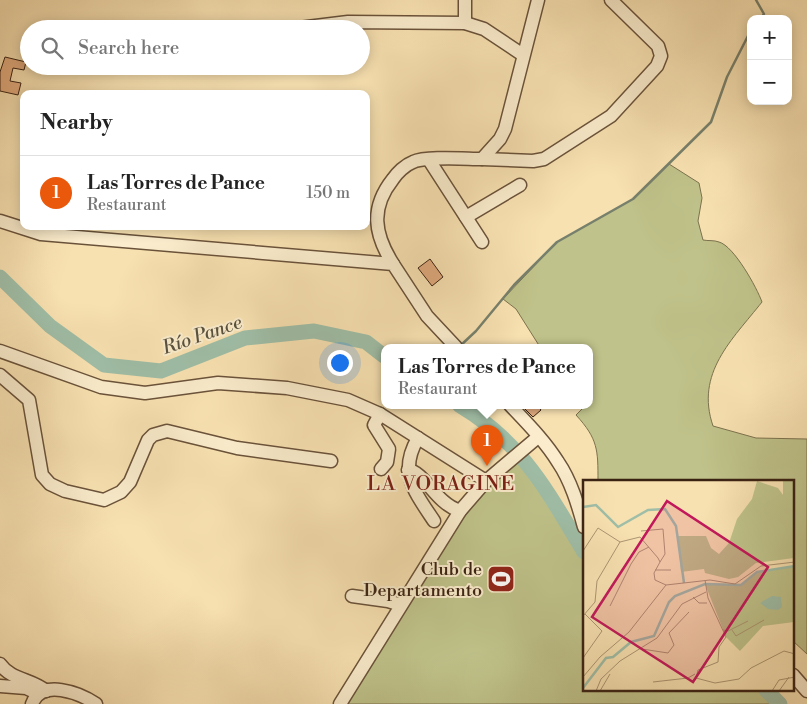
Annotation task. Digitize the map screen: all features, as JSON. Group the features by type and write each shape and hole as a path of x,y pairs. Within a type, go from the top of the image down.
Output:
{"street":[{"path":"465,0 465,23"},
{"path":"482,159 500,139 504,129 538,0"},
{"path":"453,344 427,316 385,251 376,223 382,193 398,173 413,162 482,159 533,161 544,159 611,116 658,66 661,56 658,46 611,0"},
{"path":"370,22 465,23 484,29 523,56"},
{"path":"429,160 482,242"},
{"path":"466,217 520,185"},
{"path":"0,221 20,227"},
{"path":"28,230 41,234 393,264"},
{"path":"0,351 101,387 145,393 218,383 287,388 348,400 380,414 486,481"},
{"path":"0,375 29,400 42,475 50,484 85,496 104,500 121,492 130,482 148,440 153,435 167,431 237,448 331,461"},
{"path":"513,409 534,439 559,463 575,495 583,523"},
{"path":"380,414 374,424 389,449 386,462 381,469"},
{"path":"418,438 410,452 409,479 419,499 434,521"},
{"path":"340,704 460,511 486,481 509,464 534,439"},
{"path":"408,470 414,471 423,478 442,502 460,511"},
{"path":"352,596 388,601 402,606"},
{"path":"0,664 10,674 38,685 39,696"},
{"path":"794,676 807,691"},
{"path":"0,686 26,688 39,696"},
{"path":"351,687 354,704"},
{"path":"39,696 52,690 76,692 96,704"}],"green space":[{"path":"669,164 699,183 702,198 698,221 703,240 719,242 731,251 750,278 762,302 739,330 720,358 713,373 709,390 709,407 713,426 756,438 807,439 807,654 794,642 794,480 598,480 598,461 593,438 576,415 582,409 593,409 593,344 538,344 516,309 503,299 557,242 633,199"},
{"name":"Club de Departamento","path":"520,453 543,484 583,550 583,692 768,692 780,704 340,704 460,511"}],"building":[{"path":"5,57 20,61 20,69 13,68 10,81 21,83 18,95 0,91 0,72"},
{"path":"430,259 443,277 432,286 418,268"},
{"path":"525,409 540,409 533,417"}],"waterway":[{"path":"756,0 763,15"},
{"path":"462,344 476,331 514,285 557,242 633,199 711,122 727,77 747,38"},
{"name":"Río Pance","path":"0,277 50,326 104,365 161,371 245,338 314,331 366,342 381,354"},
{"name":"Río Pance","path":"465,409 500,435 517,452 545,489 583,550"},
{"name":"Río Pance","path":"768,692 780,704"}],"place":[{"name":"Las Torres de Pance","path":"487,466"},
{"name":"Club de Departamento","path":"501,579"}],"district":[{"name":"LA VORAGINE","path":"441,484"}]}
